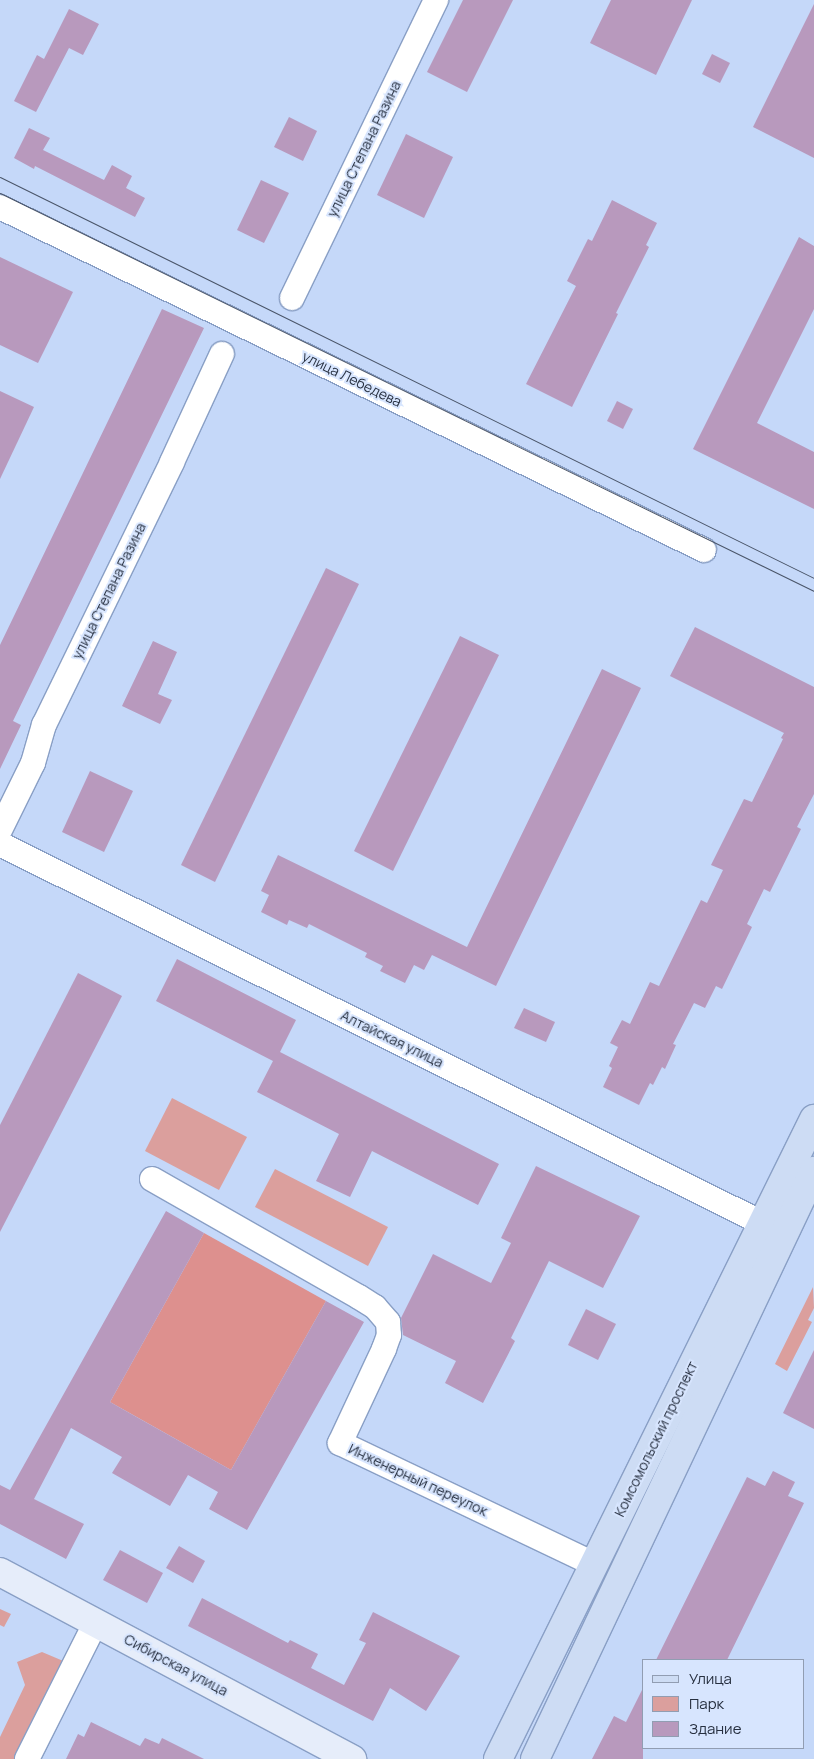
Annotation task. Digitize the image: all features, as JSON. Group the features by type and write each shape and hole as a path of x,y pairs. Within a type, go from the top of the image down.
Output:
{"main road":[{"name":"Комсомольский проспект","path":"535,1759 773,1229 814,1119"},
{"name":"Комсомольский проспект","path":"498,1759 594,1564 773,1229 814,1171"},
{"name":"Сибирская улица","path":"0,1572 352,1759"}],"street":[{"name":"улица Степана Разина","path":"292,298 436,0"},
{"name":"улица Лебедева","path":"0,207 704,550"},
{"name":"улица Степана Разина","path":"0,830 33,763 44,725 172,462 222,354"},
{"name":"Алтайская улица","path":"0,844 773,1229"},
{"name":"Инженерный переулок","path":"152,1179 376,1307 388,1322 389,1335 384,1349 340,1443 594,1564"},
{"path":"27,1759 96,1622"}],"green space":[{"path":"172,1098 247,1137 219,1190 145,1151"},
{"path":"275,1169 388,1227 368,1266 255,1207"},
{"path":"813,1287 814,1308 808,1320 812,1322 787,1371 775,1364"},
{"path":"0,1609 11,1614 4,1627 0,1625"},
{"path":"42,1652 68,1663 21,1759 0,1759 0,1737 25,1685 17,1662"}],"shaded area":[{"path":"204,1233 326,1301 231,1470 110,1402"}],"building":[{"path":"463,0 513,0 467,92 427,72"},
{"path":"611,0 692,0 656,75 590,43"},
{"path":"814,4 814,158 753,127"},
{"path":"69,9 99,24 83,55 69,48 36,112 14,101 37,55 44,59"},
{"path":"712,54 730,63 720,83 702,74"},
{"path":"289,117 317,131 303,161 274,147"},
{"path":"29,128 50,138 43,150 104,180 112,165 132,176 126,188 145,198 135,217 35,166 34,169 14,158"},
{"path":"406,134 453,157 424,218 377,195"},
{"path":"261,180 289,193 264,243 237,230"},
{"path":"612,200 657,223 646,245 649,247 572,407 526,384 576,286 567,281 588,239 592,241"},
{"path":"799,237 814,246 814,309 757,423 814,452 814,509 693,449"},
{"path":"0,257 73,292 38,363 0,345"},
{"path":"162,309 204,328 13,721 21,725 0,769 0,645"},
{"path":"0,391 34,407 0,479"},
{"path":"617,401 633,409 623,429 607,421"},
{"path":"326,568 359,584 215,882 181,865"},
{"path":"695,627 814,687 814,794 797,827 801,829 770,892 764,889 747,924 752,927 722,989 716,986 705,1008 694,1003 673,1044 676,1045 665,1069 662,1067 653,1085 650,1083 639,1105 603,1087 612,1068 609,1066 618,1047 610,1043 622,1020 630,1024 650,982 659,986 701,900 707,903 723,870 711,865 744,799 752,802 783,739 781,738 784,733 670,676"},
{"path":"460,636 499,655 393,871 354,851"},
{"path":"153,641 177,652 158,694 172,700 160,724 122,706"},
{"path":"602,669 641,688 496,986 432,955 424,970 414,965 405,983 380,971 383,966 365,957 367,953 309,924 307,928 289,920 287,925 261,912 269,895 261,891 278,855 467,947"},
{"path":"90,771 133,791 104,852 62,832"},
{"path":"177,959 296,1020 280,1052 499,1164 478,1205 372,1151 350,1197 316,1181 339,1134 257,1092 273,1061 156,1001"},
{"path":"78,973 122,996 0,1232 0,1125"},
{"path":"524,1008 555,1022 546,1042 514,1028"},
{"path":"536,1166 640,1216 603,1288 549,1261 511,1338 515,1341 483,1403 445,1383 456,1361 403,1335 401,1318 433,1254 491,1283 511,1243 501,1238"},
{"path":"166,1211 204,1233 110,1402 140,1419 231,1470 326,1301 364,1322 247,1530 209,1509 218,1492 188,1475 170,1506 112,1473 122,1457 71,1428 34,1499 84,1524 66,1559 0,1524 0,1485 10,1490"},
{"path":"586,1309 616,1324 598,1360 568,1345"},
{"path":"814,1350 814,1429 783,1413"},
{"path":"773,1471 795,1482 788,1496 804,1503 727,1659 656,1659 747,1477 765,1486"},
{"path":"179,1546 205,1561 193,1583 166,1568"},
{"path":"120,1550 163,1573 147,1603 103,1580"},
{"path":"202,1598 288,1643 290,1640 318,1654 311,1668 344,1685 366,1643 359,1640 373,1612 460,1656 426,1711 390,1688 373,1721 188,1626"},
{"path":"642,1690 643,1759 592,1759 614,1716 626,1722"},
{"path":"91,1722 140,1746 145,1738 159,1744 162,1738 204,1759 66,1759 78,1734 84,1737"}],"tram line":[{"path":"0,177 814,578"},
{"path":"0,193 814,591"}]}
